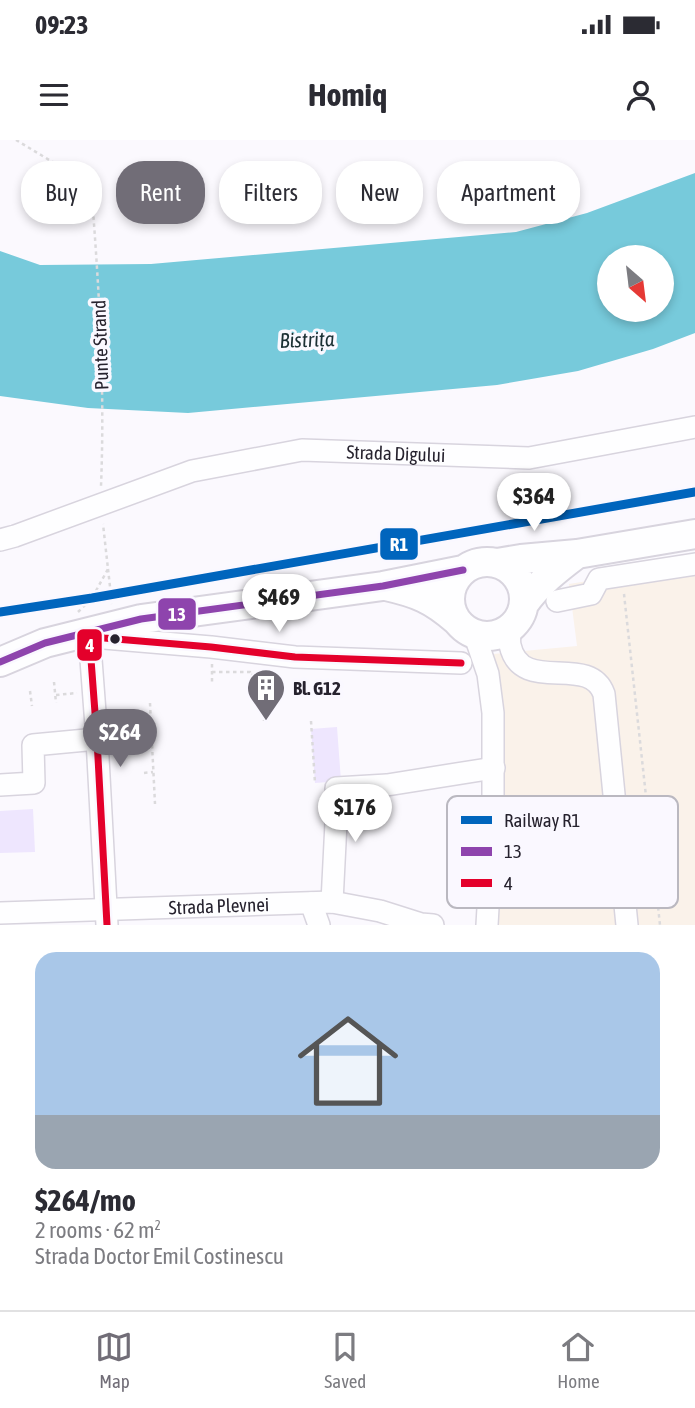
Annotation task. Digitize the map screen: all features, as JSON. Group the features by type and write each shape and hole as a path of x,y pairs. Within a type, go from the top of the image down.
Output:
{"main road":[{"path":"498,563 577,554 695,534"},
{"path":"383,586 412,592 440,606 465,626 486,636 499,634 517,616 533,591 577,554"},
{"path":"0,662 81,624 141,619 383,586 463,570 485,561 507,567 521,583 524,594 517,616"},
{"path":"463,570 451,589 450,599 452,610 465,626"}],"street":[{"name":"Strada Digului","path":"0,540 192,471 302,450 529,458 695,427"},
{"path":"557,601 591,594 599,579 695,564"},
{"path":"517,616 510,645 515,657 524,667 536,671 582,674 601,686 614,796"},
{"path":"81,624 104,638 295,657 461,663"},
{"path":"81,624 97,740 107,917"},
{"path":"465,626 488,674 493,713 494,796"},
{"path":"0,785 34,783 33,745 97,740"},
{"path":"319,925 337,803 336,788 387,785 494,768"},
{"name":"Strada Plevnei","path":"0,913 107,917 322,902 380,911 433,925"}],"path":[{"name":"Punte Strand","path":"16,140 91,185 97,253 103,437 100,506 113,605"},
{"path":"81,624 108,569"},
{"path":"622,575 646,796"},
{"path":"212,658 212,681"},
{"path":"212,672 250,672 262,675 264,721"},
{"path":"54,682 56,703"},
{"path":"30,691 32,705"},
{"path":"56,695 86,692"},
{"path":"150,703 155,804"},
{"path":"311,721 315,783"},
{"path":"144,773 153,772"}],"shaded area":[{"path":"695,564 695,925 484,925 485,908 678,908 678,796 488,796 493,654 577,646 569,584"},
{"path":"337,727 341,781 315,783 311,729"},
{"path":"33,809 35,852 0,853 0,811"}],"water":[{"name":"Bistrița","path":"695,173 695,333 653,349 578,371 497,385 188,413 88,408 0,396 0,251 40,265 151,264 516,232 546,224 580,224 580,215"}],"rail line":[{"name":"R1","path":"0,612 695,492"}],"transit line":[{"name":"13","path":"0,662 45,643 141,619 383,586 463,570"},
{"name":"4","path":"107,925 89,633 104,638 295,657 461,663"}],"place":[{"name":"Bl. G12","path":"266,722"}]}
